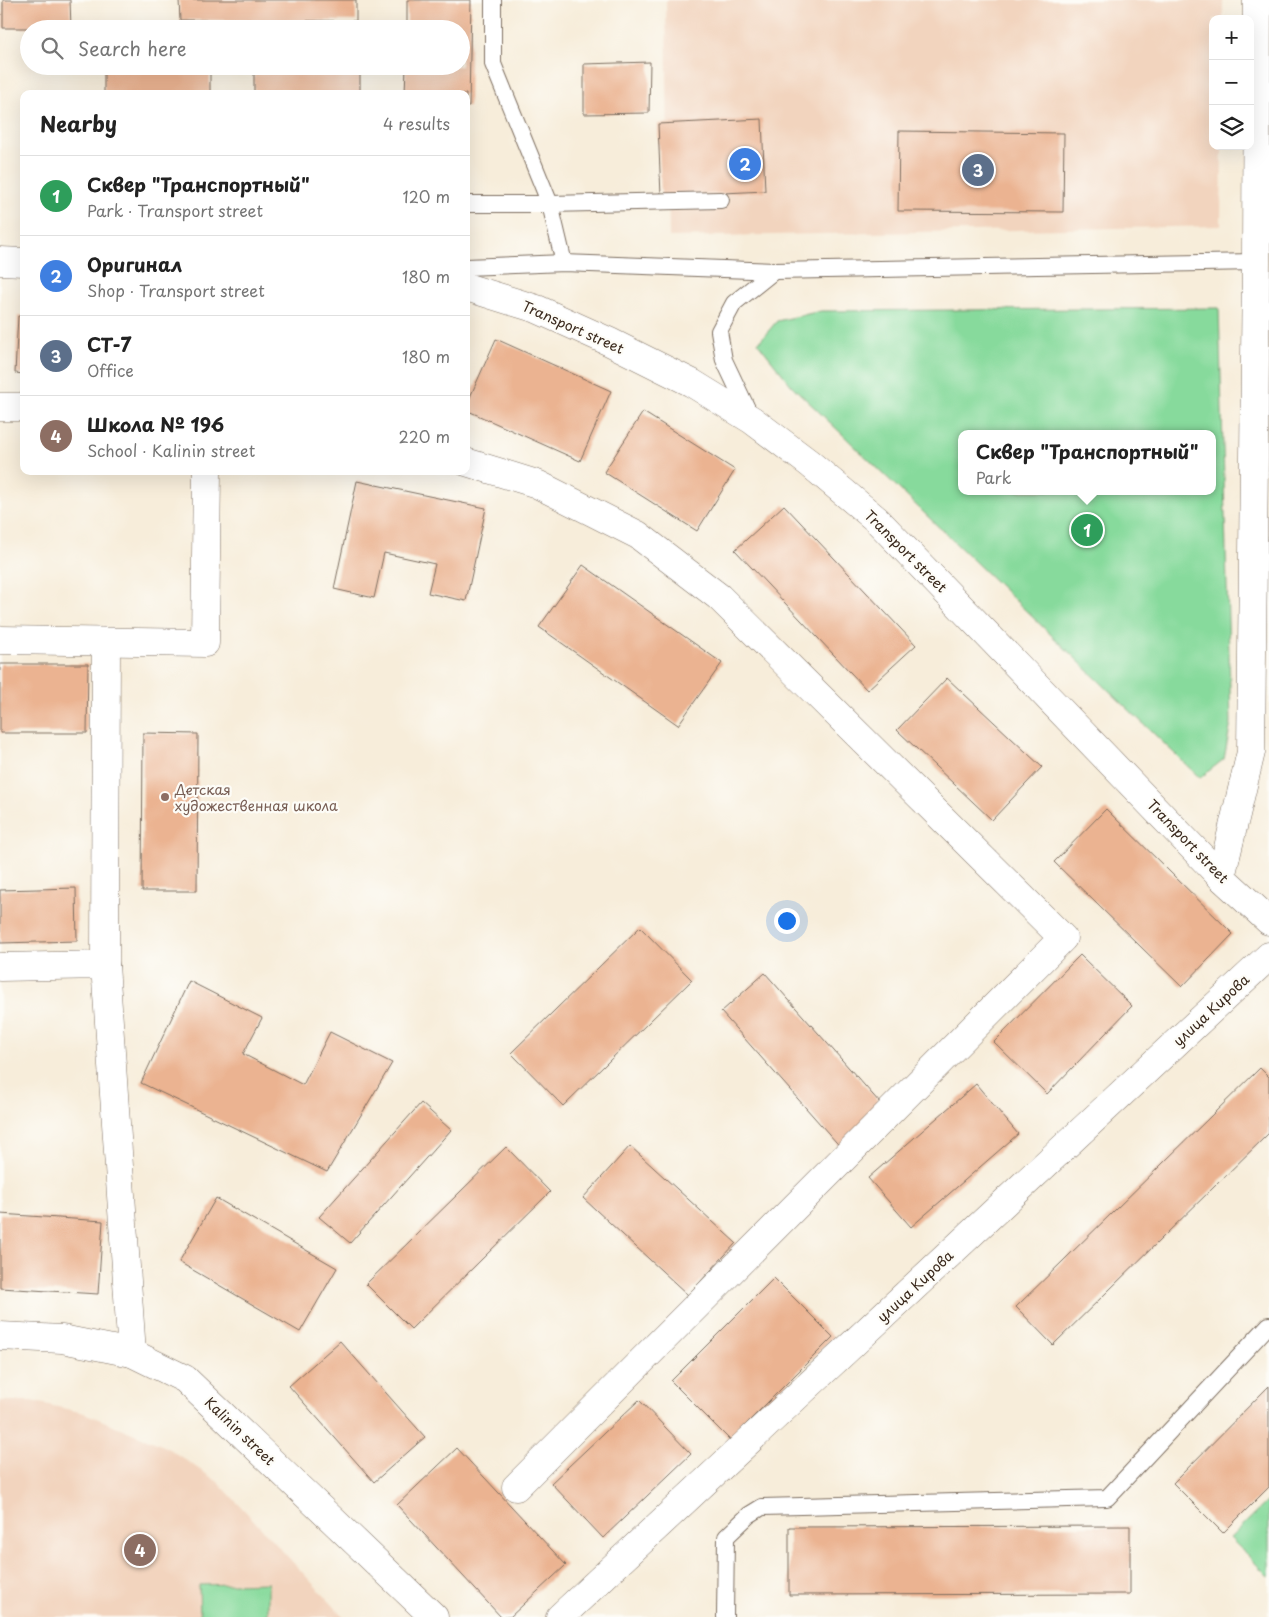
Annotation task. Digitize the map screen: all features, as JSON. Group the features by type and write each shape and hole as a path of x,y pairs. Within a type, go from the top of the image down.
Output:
{"street":[{"path":"1221,876 1251,752 1257,0"},
{"path":"0,261 20,262"},
{"name":"Transport street","path":"470,288 537,309 610,342 692,383 752,420 809,463 877,520 1221,876 1269,922"},
{"path":"0,407 20,407"},
{"path":"470,463 537,484 638,535 719,597 1063,938 516,1487"},
{"path":"0,640 206,643 207,475"},
{"path":"106,642 104,965 132,1353"},
{"name":"улица Кирова","path":"560,1617 1269,956"},
{"path":"0,967 104,965"},
{"name":"Kalinin street","path":"0,1336 62,1339 132,1353 185,1379 434,1617"}],"lane":[{"path":"493,0 493,64 550,204 564,263"},
{"path":"470,204 720,200"},
{"path":"470,267 564,263 774,271 1256,262"},
{"path":"752,420 724,360 719,331 734,303 774,271"},
{"path":"725,1617 726,1537 748,1515 762,1507 1107,1498 1269,1326"}],"shaded area":[{"path":"666,0 1223,0 1223,15 1209,15 1209,150 1222,150 1221,226 669,237"},
{"path":"0,1401 31,1401 84,1413 166,1447 218,1482 344,1617 0,1617"}],"green space":[{"path":"1219,308 1231,723 1224,759 1200,778 792,386 758,343 777,321 821,311"},
{"path":"1269,1500 1269,1577 1230,1538"},
{"path":"268,1583 268,1617 200,1617 199,1585"}],"building":[{"path":"3,0 70,0 71,20 20,20 20,28 3,28"},
{"path":"179,0 356,0 356,20 180,20"},
{"path":"407,0 471,0 470,53 470,20 407,20"},
{"path":"650,62 649,113 584,114 584,64"},
{"path":"104,75 210,75 210,90 104,90"},
{"path":"254,75 360,75 360,90 254,90"},
{"path":"406,75 470,75 469,90 405,90"},
{"path":"762,119 765,191 661,196 658,124"},
{"path":"899,131 1064,133 1063,212 898,211"},
{"path":"18,316 20,316 20,374 15,373"},
{"path":"496,339 611,391 580,461 470,412 470,397"},
{"path":"643,412 735,470 697,531 604,472"},
{"path":"357,481 486,508 466,601 428,593 435,564 384,553 374,598 334,589"},
{"path":"784,505 916,645 867,690 735,550"},
{"path":"583,565 722,663 678,725 539,627"},
{"path":"0,664 88,664 87,733 0,733"},
{"path":"947,678 1042,767 992,820 897,730"},
{"path":"143,733 198,734 197,891 142,891"},
{"path":"1106,809 1233,934 1182,987 1054,862"},
{"path":"76,888 77,941 0,943 0,890"},
{"path":"640,927 692,980 563,1106 511,1053"},
{"path":"1080,955 1132,1006 1047,1094 994,1042"},
{"path":"765,973 888,1112 844,1151 721,1012"},
{"path":"189,981 262,1018 243,1054 303,1085 330,1032 392,1063 327,1172 141,1083"},
{"path":"1260,1068 1269,1077 1269,1133 1053,1345 1016,1307"},
{"path":"976,1084 1018,1134 911,1227 868,1178"},
{"path":"421,1103 451,1130 350,1243 319,1217"},
{"path":"630,1146 736,1243 688,1295 583,1198"},
{"path":"506,1147 550,1192 411,1329 366,1284"},
{"path":"216,1198 337,1268 300,1332 179,1262"},
{"path":"0,1214 103,1221 98,1294 0,1288"},
{"path":"774,1278 833,1337 730,1440 671,1381"},
{"path":"340,1341 425,1437 374,1482 289,1386"},
{"path":"1269,1386 1269,1487 1223,1533 1173,1483"},
{"path":"639,1400 691,1454 603,1538 551,1483"},
{"path":"457,1448 566,1565 510,1617 501,1617 397,1505"},
{"path":"1130,1526 1130,1594 789,1595 789,1527"}],"place":[{"name":"Оригинал","path":"745,164"},
{"name":"СТ-7","path":"978,170"},
{"name":"Сквер \"Транспортный\"","path":"1087,530"},
{"name":"Детская художественная школа","path":"165,797"},
{"name":"Школа № 196","path":"140,1550"}]}
